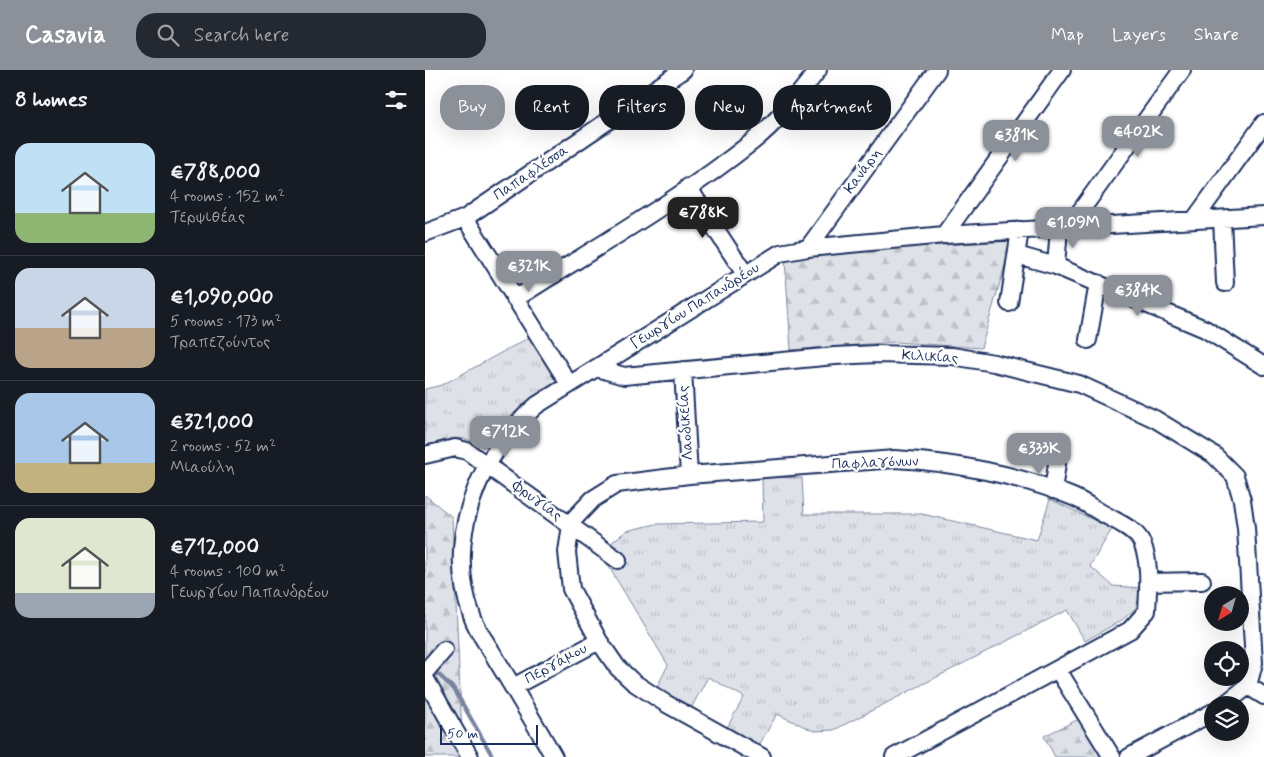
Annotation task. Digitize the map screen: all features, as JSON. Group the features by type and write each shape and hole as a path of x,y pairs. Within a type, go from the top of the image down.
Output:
{"street":[{"name":"Παπαφλέσσα","path":"425,233 465,218 683,70"},
{"path":"515,299 688,187 753,142 791,105 818,70"},
{"name":"Κανάρη","path":"808,248 937,70"},
{"path":"944,235 1062,70"},
{"path":"1056,266 1064,228 1182,70"},
{"path":"1194,220 1264,123"},
{"path":"688,187 745,274"},
{"name":"Γεωργίου Παπανδρέου","path":"554,757 472,618 464,589 464,528 470,504 487,464 509,431 522,418 569,384 781,253 808,248 944,235 1264,216"},
{"path":"465,218 569,384"},
{"path":"1221,219 1225,284"},
{"path":"1009,303 1020,230"},
{"path":"1017,255 1056,266 1205,329 1264,366"},
{"path":"1088,340 1098,283"},
{"name":"Κιλικίας","path":"597,368 624,376 877,354 952,356 995,363 1079,384 1146,415 1214,455 1235,476 1242,500 1246,528 1254,654 1254,663 1249,682"},
{"name":"Λαοδικείας","path":"683,370 689,475"},
{"name":"Φρυγίας","path":"425,455 461,448 487,464 618,560"},
{"name":"Παφλαγόνων","path":"762,757 633,682 617,667 599,641 571,589 567,552 574,519 593,499 617,484 689,475 895,459 958,466 1053,490 1074,498 1125,526 1141,541 1149,582 1147,611 1130,630 894,757"},
{"path":"1053,490 1057,464"},
{"path":"1149,582 1202,582"},
{"name":"Περγάμου","path":"513,688 599,641"},
{"path":"425,672 444,650"},
{"path":"1058,670 1112,757"},
{"path":"425,678 470,757"},
{"path":"1236,696 1248,686 1264,696"},
{"path":"1129,757 1204,717"}],"green space":[{"path":"1012,241 981,348 895,342 791,350 785,260 839,251"},
{"path":"530,337 557,383 517,412 484,448 462,438 449,439 425,446 425,389 442,385"},
{"path":"762,477 802,478 804,514 922,514 1037,540 1050,499 1112,529 1090,566 1113,586 1141,588 1136,608 1122,620 1085,641 1067,610 834,730 814,731 777,714 758,747 725,731 744,697 708,677 690,710 655,691 668,665 600,552 626,531 656,524 763,522"},
{"path":"425,495 452,517 463,757 425,757"},
{"path":"1081,718 1104,757 1055,757 1044,736"}],"waterway":[{"path":"438,674 454,689 493,757"}]}
